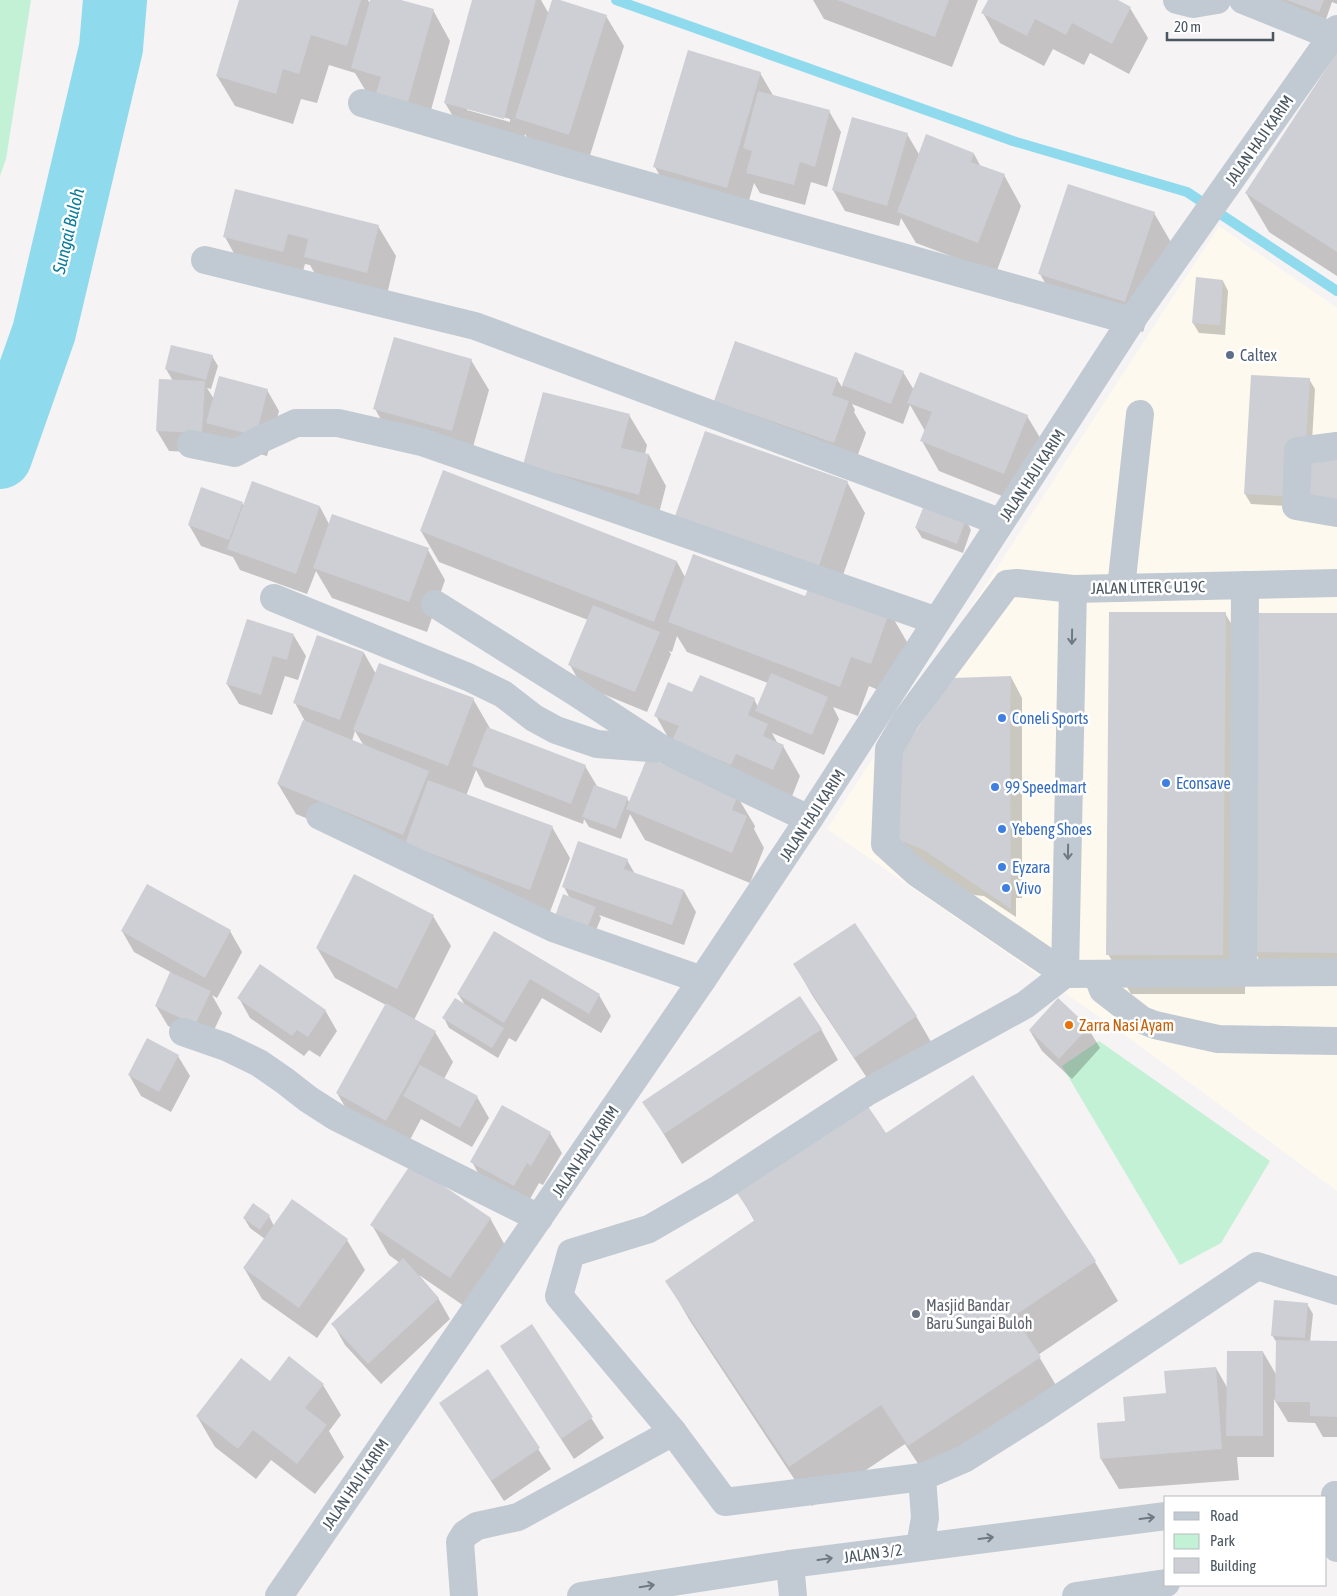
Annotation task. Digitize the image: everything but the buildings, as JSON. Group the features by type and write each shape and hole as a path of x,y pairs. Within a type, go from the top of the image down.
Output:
{"street":[{"path":"1176,0 1193,4 1217,0"},
{"path":"1243,0 1335,32"},
{"name":"JALAN HAJI KARIM","path":"279,1596 702,980 809,819 1131,321 1186,246 1335,32"},
{"path":"362,103 560,161 1131,321"},
{"path":"205,260 476,326 1000,522"},
{"path":"1121,588 1140,414"},
{"path":"191,444 235,453 296,423 338,423 422,442 864,594 937,622"},
{"path":"1337,446 1298,451 1296,506 1337,513"},
{"path":"1073,589 1018,583 1007,584 906,720 889,749 885,844 917,873 1065,974 1337,972"},
{"name":"JALAN LITER C U19C","path":"1065,974 1073,589 1337,583"},
{"path":"1243,972 1245,585"},
{"path":"274,598 468,677 502,694 534,718 556,730 597,744 662,750"},
{"path":"435,604 575,692 662,750 809,819"},
{"path":"320,816 553,928 702,980"},
{"path":"1065,974 1025,1004 867,1092 720,1188 648,1229 571,1253 559,1296 673,1432 725,1502 922,1477 964,1459 1011,1430 1257,1266 1337,1291"},
{"path":"1097,974 1103,990 1142,1020 1155,1026 1218,1040 1337,1041"},
{"path":"183,1032 226,1047 259,1063 286,1080 308,1099 336,1117 539,1218"},
{"path":"464,1596 460,1542 465,1534 477,1526 518,1517 673,1432"},
{"path":"920,1546 925,1518 922,1477"},
{"path":"1330,1496 1337,1548"},
{"name":"JALAN 3/2","path":"581,1596 920,1546 1164,1516"},
{"path":"790,1564 793,1596"},
{"path":"1076,1596 1164,1583"}],"shaded area":[{"path":"1219,226 1337,308 1337,1191 1114,1027 827,829"}],"green space":[{"path":"0,0 31,0 6,159 0,176"},
{"path":"1099,1041 1270,1161 1221,1243 1180,1265 1062,1066"}],"waterway":[{"name":"Sungai Buloh","path":"0,457 44,332 111,48 115,0"},
{"path":"616,0 1013,141 1187,192 1337,291"}],"place":[{"name":"Caltex","path":"1230,355"},
{"name":"Coneli Sports","path":"1002,718"},
{"name":"Econsave","path":"1166,783"},
{"name":"99 Speedmart","path":"995,787"},
{"name":"Yebeng Shoes","path":"1002,829"},
{"name":"Eyzara","path":"1002,867"},
{"name":"Vivo","path":"1006,888"},
{"name":"Zarra Nasi Ayam","path":"1069,1025"},
{"name":"Masjid Bandar Baru Sungai Buloh","path":"916,1314"}]}
